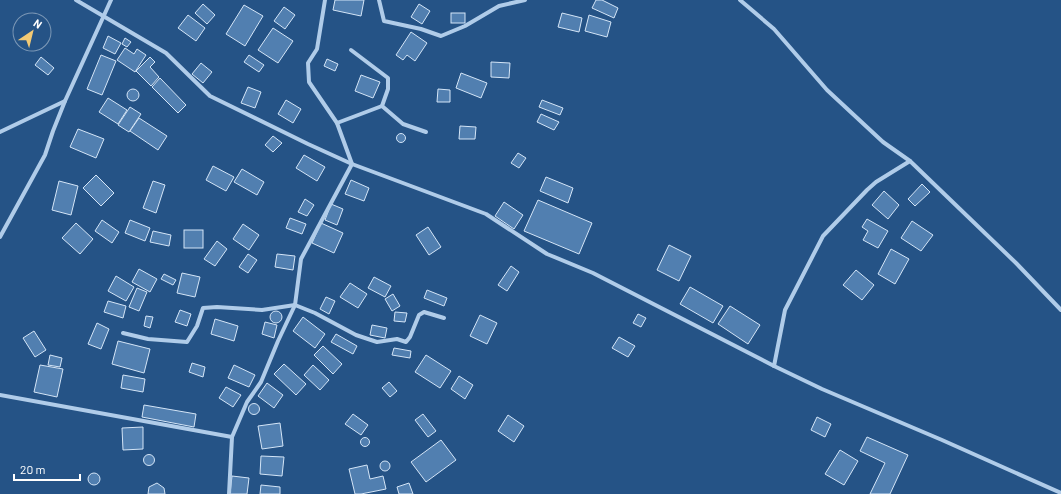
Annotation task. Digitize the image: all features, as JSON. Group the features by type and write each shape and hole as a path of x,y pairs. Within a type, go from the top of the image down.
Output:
{"street":[{"path":"76,0 166,53 210,96 352,164 486,214 547,254 593,273 774,366 822,389 1061,493"},
{"path":"0,237 45,154 65,101 111,0"},
{"path":"229,494 232,437 246,402 261,382 295,305 301,259 352,164 337,123 309,82 308,63 317,50 325,0"},
{"path":"379,0 384,21 421,29 441,36 465,26 499,6 525,0"},
{"path":"497,0 499,6"},
{"path":"740,0 774,30 827,90 883,142 910,160 1016,263 1061,310"},
{"path":"337,123 382,106 388,90 388,78 352,50"},
{"path":"0,132 65,101"},
{"path":"382,106 403,124 426,132"},
{"path":"774,366 785,310 824,236 876,182 910,160"},
{"path":"123,333 148,339 187,342 197,326 204,308 217,307 262,310 295,305 315,313 356,334 378,342 397,339 406,342 410,337 419,316 424,312 444,318"},
{"path":"0,395 232,437"}],"building":[{"path":"335,0 364,0 361,16 333,10"},
{"path":"596,0 602,0 618,8 614,18 592,8"},
{"path":"203,4 215,15 207,24 195,13"},
{"path":"419,4 430,11 422,24 411,17"},
{"path":"244,5 263,16 245,46 226,34"},
{"path":"284,7 295,15 285,29 274,21"},
{"path":"451,13 465,13 465,23 451,23"},
{"path":"562,13 582,18 579,32 558,27"},
{"path":"188,15 205,28 196,41 178,28"},
{"path":"589,15 611,22 607,37 585,31"},
{"path":"273,28 293,41 278,63 258,50"},
{"path":"411,32 427,43 415,61 407,55 403,60 396,55"},
{"path":"108,36 121,43 115,54 103,48"},
{"path":"125,38 131,42 127,47 122,44"},
{"path":"125,48 134,54 137,49 146,55 135,72 117,60"},
{"path":"101,55 116,61 102,95 87,89"},
{"path":"249,55 264,65 259,72 244,62"},
{"path":"41,57 54,68 48,75 35,65"},
{"path":"150,57 155,62 150,67 159,77 151,86 136,71"},
{"path":"327,59 338,64 335,71 324,66"},
{"path":"491,62 510,63 509,78 491,77"},
{"path":"201,63 212,72 203,83 192,74"},
{"path":"461,73 487,83 481,98 456,88"},
{"path":"361,75 380,82 373,98 355,91"},
{"path":"160,78 186,105 178,113 152,87"},
{"path":"248,87 261,92 255,108 241,103"},
{"path":"131,89 135,89 139,95 135,101 131,101 127,97 127,93"},
{"path":"438,89 450,90 450,102 437,102"},
{"path":"108,98 127,110 118,124 99,112"},
{"path":"286,100 301,109 293,123 278,114"},
{"path":"542,100 563,108 560,115 539,107"},
{"path":"130,107 141,114 129,132 118,125"},
{"path":"541,114 559,122 554,130 537,122"},
{"path":"139,118 167,136 158,150 130,131"},
{"path":"460,126 476,127 475,139 459,139"},
{"path":"78,129 104,139 96,158 70,147"},
{"path":"399,134 403,134 405,138 403,142 399,142 397,140 397,136"},
{"path":"273,136 282,143 273,152 265,145"},
{"path":"518,153 526,158 519,168 511,163"},
{"path":"304,155 325,167 317,181 296,168"},
{"path":"213,166 234,177 226,191 206,180"},
{"path":"242,169 264,182 257,195 234,182"},
{"path":"96,175 114,193 101,206 83,188"},
{"path":"546,177 573,188 568,203 540,191"},
{"path":"351,180 369,188 364,201 345,194"},
{"path":"59,181 78,186 71,215 52,210"},
{"path":"153,181 165,185 156,213 143,208"},
{"path":"922,184 930,192 915,206 908,199"},
{"path":"884,191 899,205 888,219 872,205"},
{"path":"305,199 314,205 307,216 298,212"},
{"path":"538,200 592,223 579,254 524,231"},
{"path":"504,202 523,215 514,229 495,216"},
{"path":"331,204 343,209 337,225 325,220"},
{"path":"290,218 306,224 302,234 286,228"},
{"path":"867,219 888,231 878,248 863,240 868,231 862,227"},
{"path":"102,220 119,232 112,243 95,231"},
{"path":"130,220 150,228 145,241 125,233"},
{"path":"912,221 933,235 921,251 901,238"},
{"path":"76,223 93,239 80,254 62,238"},
{"path":"321,223 343,233 334,253 312,243"},
{"path":"243,224 259,235 249,250 233,239"},
{"path":"428,227 441,247 429,255 416,235"},
{"path":"184,230 203,230 203,248 184,248"},
{"path":"153,231 171,235 169,246 150,242"},
{"path":"217,241 227,249 215,266 204,259"},
{"path":"669,245 691,256 679,281 657,270"},
{"path":"891,249 909,259 895,284 878,274"},
{"path":"248,254 257,260 248,273 239,267"},
{"path":"277,254 295,256 293,270 275,267"},
{"path":"511,266 519,272 507,291 498,285"},
{"path":"139,269 157,279 150,292 132,282"},
{"path":"856,270 874,285 862,300 843,285"},
{"path":"182,273 200,277 195,297 177,293"},
{"path":"164,274 176,280 173,285 161,279"},
{"path":"116,276 134,287 126,301 108,291"},
{"path":"374,277 391,286 385,297 368,288"},
{"path":"350,283 367,294 358,308 340,297"},
{"path":"690,287 723,306 713,323 680,304"},
{"path":"137,288 147,292 139,311 129,307"},
{"path":"427,290 447,298 444,306 424,298"},
{"path":"393,294 400,306 392,311 385,299"},
{"path":"326,297 335,301 329,314 320,309"},
{"path":"108,301 126,306 123,318 104,312"},
{"path":"730,306 760,325 748,344 718,324"},
{"path":"180,310 191,314 187,326 175,322"},
{"path":"276,311 280,313 282,317 280,321 276,323 272,321 270,317 272,313"},
{"path":"395,312 407,313 405,322 394,321"},
{"path":"638,314 646,318 641,327 633,323"},
{"path":"480,315 497,323 487,344 470,336"},
{"path":"146,316 153,317 150,328 144,326"},
{"path":"303,317 325,334 315,348 293,331"},
{"path":"215,319 238,326 234,341 211,334"},
{"path":"265,322 277,325 274,338 262,334"},
{"path":"97,323 109,329 101,349 88,344"},
{"path":"372,325 387,328 385,338 370,335"},
{"path":"34,331 46,350 35,357 23,338"},
{"path":"336,334 357,346 353,354 331,342"},
{"path":"619,337 635,346 628,357 612,348"},
{"path":"118,341 150,349 144,373 112,364"},
{"path":"323,346 342,364 333,374 314,355"},
{"path":"394,348 411,351 410,358 392,355"},
{"path":"50,355 62,358 60,367 48,365"},
{"path":"426,355 451,371 440,388 415,372"},
{"path":"192,363 205,367 203,377 189,372"},
{"path":"284,364 306,384 296,395 274,374"},
{"path":"40,365 63,369 57,397 34,392"},
{"path":"234,365 255,375 249,387 228,378"},
{"path":"313,365 329,380 320,390 304,375"},
{"path":"123,375 145,379 143,392 121,388"},
{"path":"459,376 473,385 465,399 451,389"},
{"path":"389,382 397,391 390,397 382,388"},
{"path":"267,383 283,395 274,408 258,396"},
{"path":"226,387 241,395 233,407 219,398"},
{"path":"254,403 258,405 260,409 258,413 254,415 250,413 248,409 250,405"},
{"path":"144,405 196,414 194,427 142,417"},
{"path":"353,414 368,425 361,435 345,424"},
{"path":"423,414 436,431 428,437 415,420"},
{"path":"508,415 524,426 514,442 498,431"},
{"path":"817,417 831,424 825,437 811,430"},
{"path":"280,423 283,446 262,449 258,426"},
{"path":"143,427 143,449 123,450 122,428"},
{"path":"867,437 908,455 890,494 870,494 885,463 860,451"},
{"path":"363,438 367,438 369,442 367,446 363,446 361,444 361,440"},
{"path":"441,440 456,460 426,482 411,462"},
{"path":"840,450 858,461 844,485 825,474"},
{"path":"147,455 151,455 153,456 153,464 147,465 144,462 144,458"},
{"path":"261,456 284,457 282,476 260,474"},
{"path":"383,461 387,461 389,462 389,470 383,471 380,468 380,464"},
{"path":"367,465 370,479 383,476 386,489 355,494 349,469"},
{"path":"92,473 96,473 100,479 96,485 92,485 88,481 88,477"},
{"path":"232,476 249,478 247,494 230,494"},
{"path":"157,483 164,488 165,494 148,494 149,487"},
{"path":"409,483 413,494 399,494 397,487"},
{"path":"261,485 280,487 280,494 260,494"}]}
